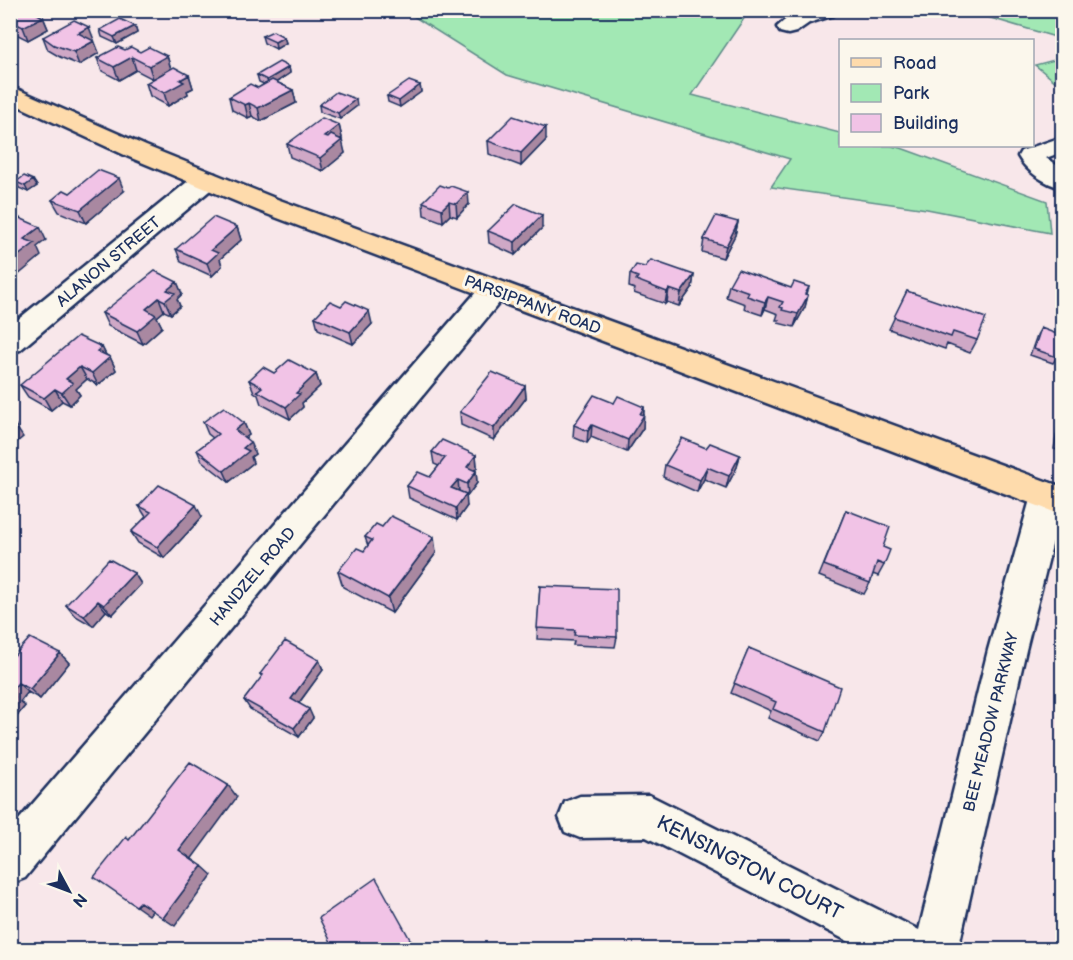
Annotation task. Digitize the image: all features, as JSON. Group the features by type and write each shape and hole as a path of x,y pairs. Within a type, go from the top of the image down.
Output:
{"main road":[{"name":"PARSIPPANY ROAD","path":"10,93 61,118 206,180 390,252 1055,499"}],"street":[{"path":"788,27 801,18 826,10"},
{"path":"1062,144 1030,156 1033,161 1062,180"},
{"name":"ALANON STREET","path":"10,342 206,180"},
{"name":"HANDZEL ROAD","path":"10,863 494,290"},
{"name":"BEE MEADOW PARKWAY","path":"936,950 1007,650 1055,499"},
{"name":"KENSINGTON COURT","path":"580,817 649,816 912,950"}],"green space":[{"path":"405,11 763,11 747,14 692,95 839,133 839,147 901,148 1047,201 1050,233 927,209 771,187 790,159 507,75"},
{"path":"967,11 1062,11 1062,39"},
{"path":"1062,58 1062,87 1035,65"}],"building":[{"path":"10,10 30,10 43,17 23,27 10,21"},
{"path":"120,19 135,26 114,37 100,30"},
{"path":"74,20 89,27 78,33 94,41 74,52 54,45 43,37"},
{"path":"273,31 284,37 275,42 262,36"},
{"path":"118,47 125,50 131,47 140,52 149,47 167,56 149,66 132,57 114,67 97,58"},
{"path":"279,62 289,67 267,80 257,75"},
{"path":"174,67 189,75 180,80 184,82 164,93 146,83"},
{"path":"272,80 293,90 258,108 249,103 245,105 229,97 250,84 258,88"},
{"path":"409,81 420,85 399,101 387,96"},
{"path":"336,92 356,99 338,113 319,105"},
{"path":"513,116 546,127 521,153 488,141"},
{"path":"322,118 339,125 324,137 328,138 331,135 342,140 320,158 287,144"},
{"path":"98,170 119,178 80,210 52,200 64,190 70,193"},
{"path":"24,176 33,180 25,186 16,182"},
{"path":"440,185 468,192 456,204 449,202 442,209 423,202"},
{"path":"516,204 542,215 515,242 488,231"},
{"path":"15,216 40,227 24,239 35,243 10,262 10,220"},
{"path":"716,216 738,222 726,246 704,239"},
{"path":"213,217 237,227 211,250 218,253 207,263 176,249"},
{"path":"651,260 694,275 681,293 669,289 667,292 636,280 638,277 630,274 636,265 645,267"},
{"path":"738,269 791,288 794,282 809,287 805,294 808,295 798,314 782,310 783,308 780,307 783,302 768,297 765,302 747,296 749,292 729,285"},
{"path":"155,271 177,282 167,290 175,293 165,301 159,298 146,309 156,315 137,331 102,313"},
{"path":"907,291 986,318 977,340 953,332 951,337 894,317"},
{"path":"330,301 341,306 346,301 369,311 350,332 315,317"},
{"path":"1041,328 1062,336 1057,357 1034,349"},
{"path":"78,336 102,347 97,351 110,357 92,373 80,367 66,379 73,383 62,393 55,389 44,398 20,385"},
{"path":"289,360 316,374 296,393 300,394 286,407 257,391 262,387 249,380 263,367 274,373"},
{"path":"492,372 525,386 494,428 460,412"},
{"path":"594,395 614,403 618,396 644,407 640,414 644,415 628,440 592,425 588,431 574,425"},
{"path":"224,407 244,423 235,430 250,442 243,448 249,451 224,471 197,450 218,434 203,422"},
{"path":"682,438 706,448 710,443 740,455 729,476 707,467 700,480 665,465"},
{"path":"442,440 476,455 467,467 476,471 467,484 458,480 451,488 466,494 456,508 407,486 418,472 430,477 445,458 432,452"},
{"path":"159,485 196,505 157,547 131,532 151,512 139,506"},
{"path":"846,510 890,527 883,547 890,550 884,565 877,562 870,583 824,565"},
{"path":"391,516 434,537 388,598 338,571 357,548 364,551 372,540 365,537 376,524 382,527"},
{"path":"109,559 134,573 104,605 98,601 84,616 66,605"},
{"path":"540,586 617,589 617,637 574,635 575,630 537,628"},
{"path":"30,638 60,653 30,689 18,683 10,692 10,674 12,673 10,672 10,660"},
{"path":"285,641 319,660 291,699 309,709 294,728 244,700"},
{"path":"749,648 840,687 825,732 773,709 776,702 734,683"},
{"path":"190,762 228,785 179,850 202,866 163,918 140,902 136,906 94,877 126,837 129,840"},
{"path":"376,878 416,950 335,950 319,918"}]}
